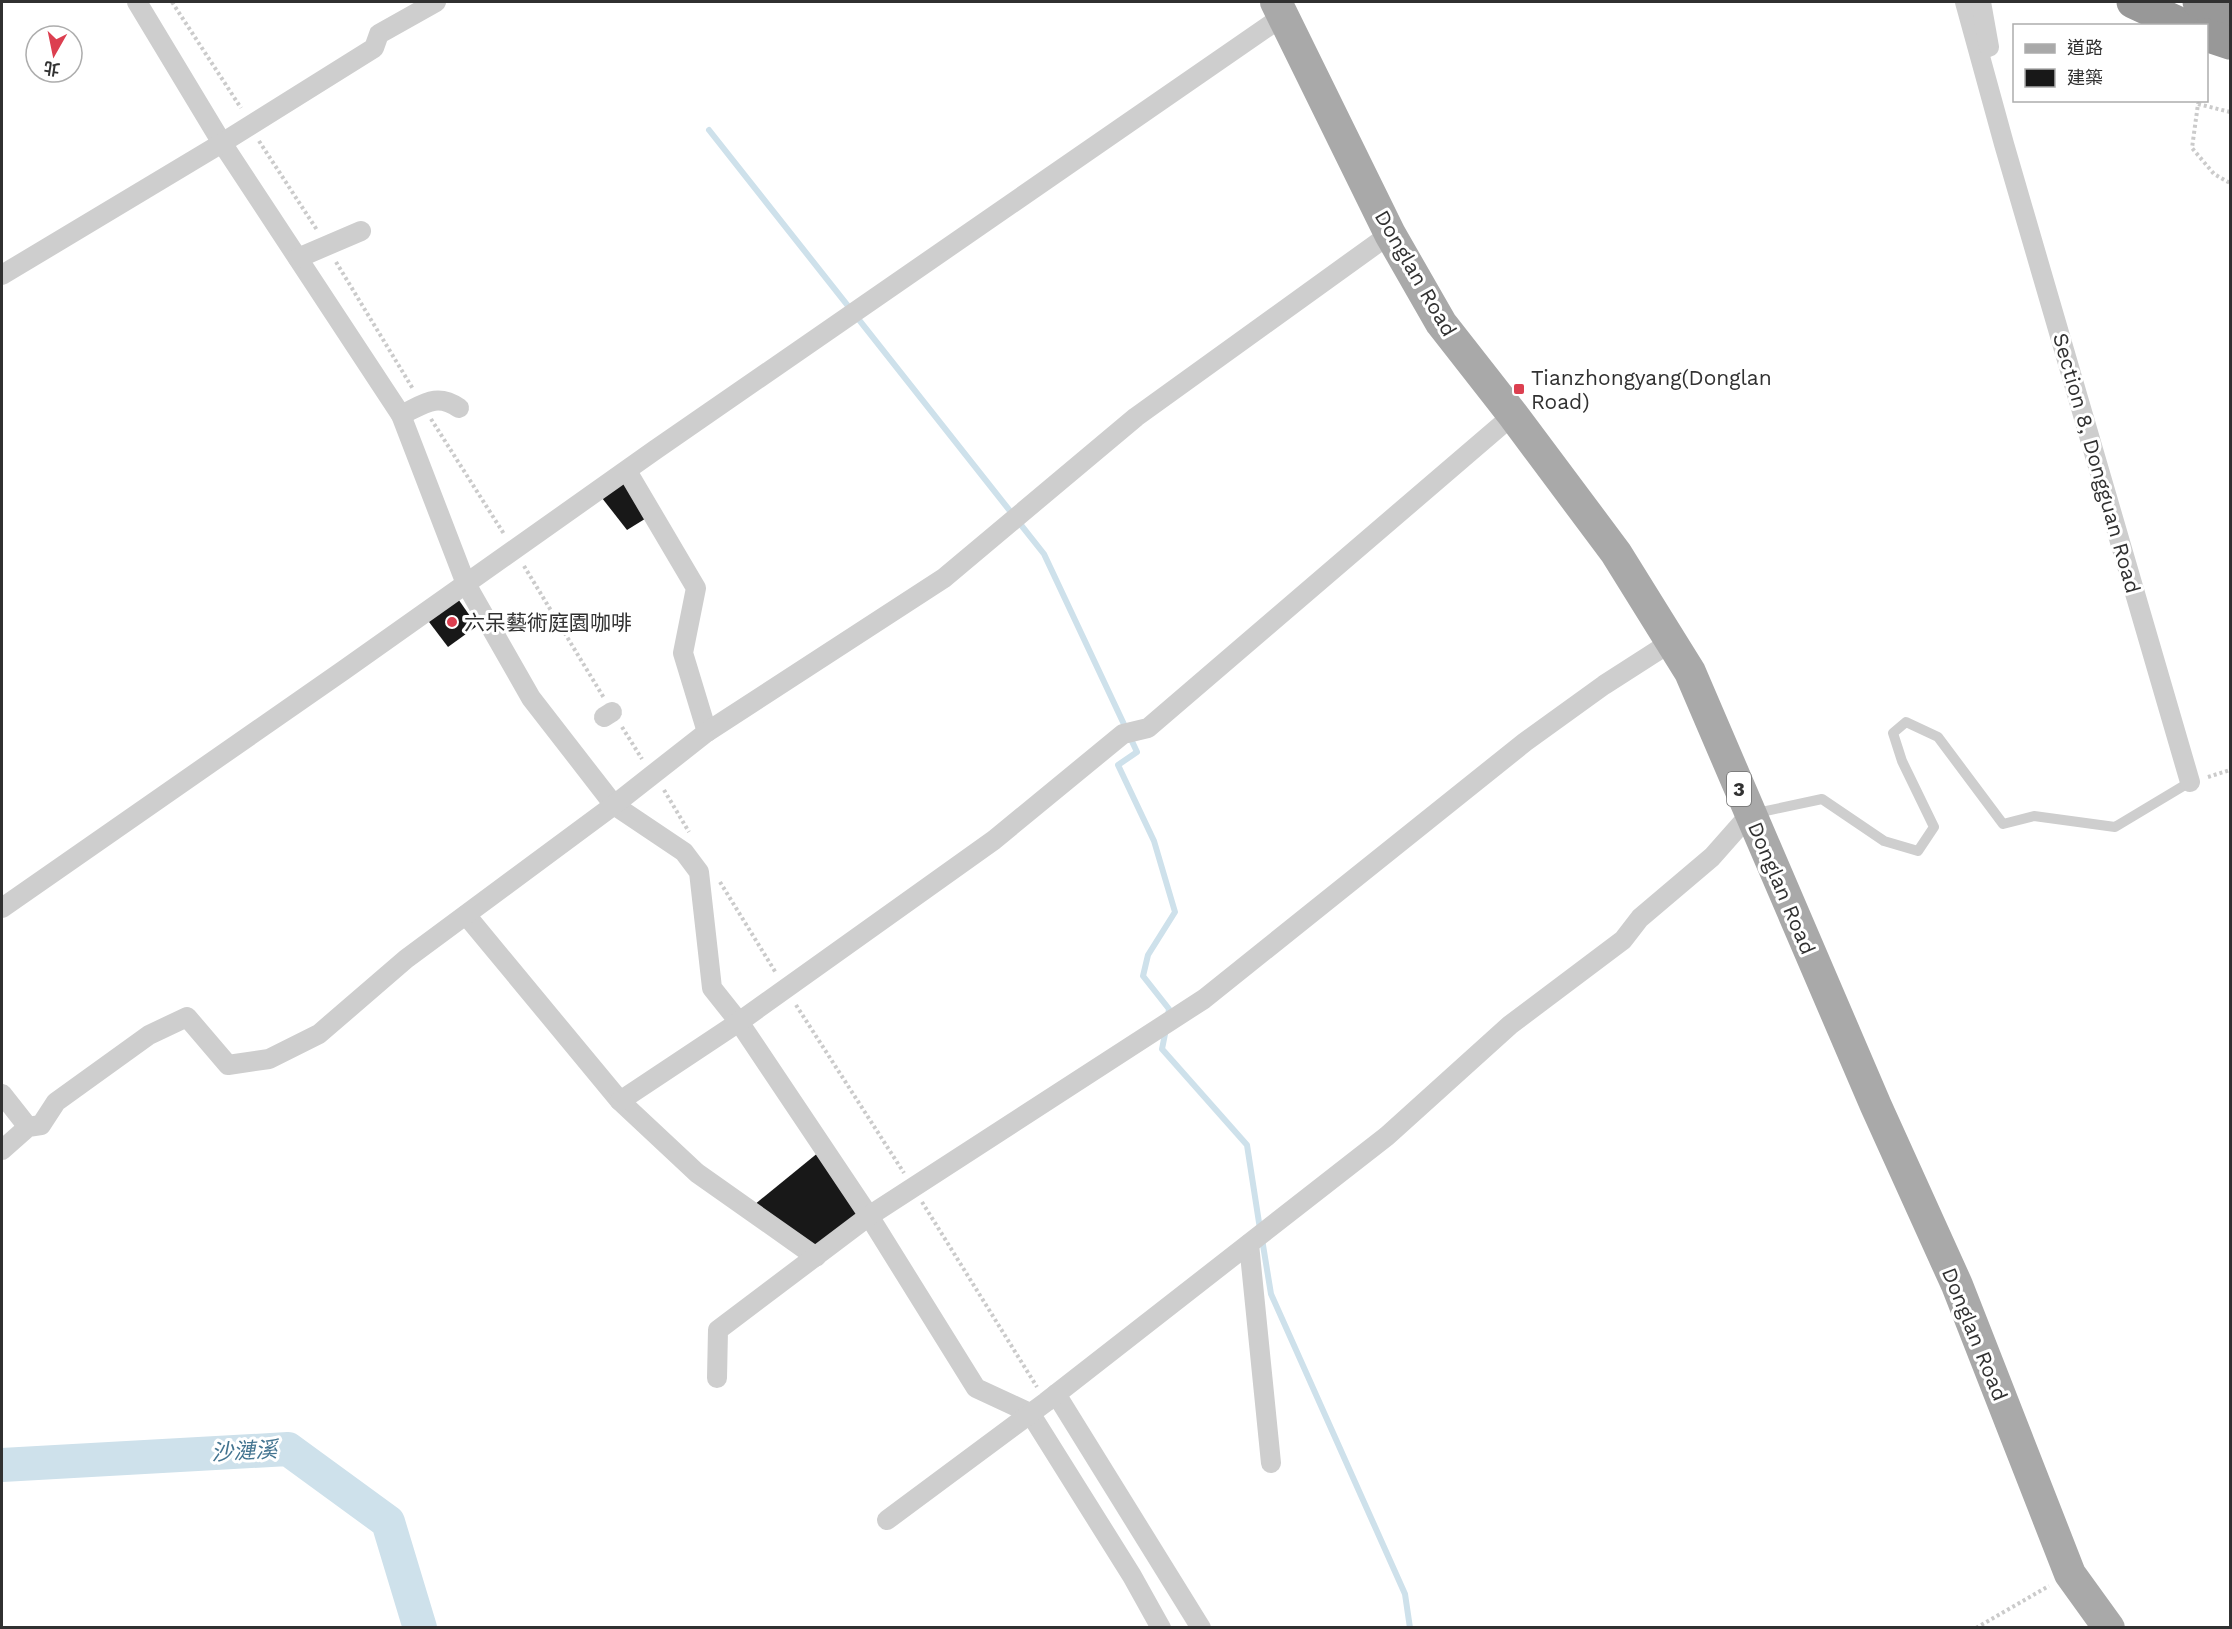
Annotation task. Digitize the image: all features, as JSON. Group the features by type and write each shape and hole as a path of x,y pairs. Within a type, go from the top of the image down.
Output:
{"highway":[{"path":"2133,2 2181,24"},
{"path":"2199,2 2230,15"},
{"path":"2208,36 2230,43"}],"main road":[{"name":"Donglan Road","path":"1279,9 1390,234 1442,323 1514,415 1616,554 1690,672 1957,1286 2070,1574 2109,1628"}],"street":[{"path":"137,2 222,143 402,415 466,584 531,698 614,805 684,852 699,872 712,988 739,1022 869,1216 976,1388 1044,1403 1201,1628"},
{"path":"2,275 222,143 374,48 380,34 436,2"},
{"name":"Section 8, Dongguan Road","path":"1965,2 2004,144 2190,782"},
{"name":"Section 8, Dongguan Road","path":"1981,2 2004,144"},
{"path":"2,908 854,313 1279,9"},
{"path":"298,258 361,231"},
{"path":"2,1150 28,1127 41,1125 56,1102 149,1035 187,1017 228,1065 269,1059 319,1034 406,959 614,805 707,732 944,578 1136,417 1390,234"},
{"path":"402,415 435,399 448,401 459,408"},
{"path":"620,1101 739,1022 994,840 1123,734 1148,728 1514,415"},
{"path":"627,471 696,588 683,653 707,732"},
{"path":"717,1378 718,1330 869,1216 1204,999 1525,742 1604,685 1671,642"},
{"path":"887,1520 1044,1403 1387,1136 1510,1025 1623,940 1640,918 1712,857 1750,814"},
{"path":"466,915 620,1101 697,1173 816,1257"},
{"path":"2,1094 28,1127"},
{"path":"1249,1244 1271,1463"},
{"path":"1044,1403 1140,1571 1161,1628"}],"lane":[{"path":"1750,814 1822,799 1884,841 1918,851 1934,827 1902,761 1893,733 1906,722 1938,737 2003,824 2034,816 2115,827 2190,782"}],"path":[{"path":"172,2 241,108"},
{"path":"2230,112 2198,104 2192,148 2214,174 2230,183"},
{"path":"258,139 326,245 422,405 514,551 608,715 644,762"},
{"path":"663,789 693,839"},
{"path":"718,879 785,989 913,1187 1044,1403"},
{"path":"1976,1628 2070,1574"}],"building":[{"path":"626,480 648,517 627,530 602,498"},
{"name":"六呆藝術庭園咖啡","path":"456,596 477,626 448,647 426,618"},
{"path":"819,1152 860,1216 817,1250 754,1205"}],"waterway":[{"path":"709,130 1044,554 1137,752 1118,765 1154,841 1175,912 1148,955 1143,976 1169,1009 1168,1016"},
{"path":"1166,1029 1162,1049 1247,1145 1260,1229"},
{"path":"1262,1239 1271,1294 1405,1594 1410,1628"},
{"name":"沙漣溪","path":"2,1465 288,1449 388,1522 420,1628"}],"place":[{"name":"Tianzhongyang(Donglan Road)","path":"1519,389"},
{"name":"六呆藝術庭園咖啡","path":"452,622"}]}
